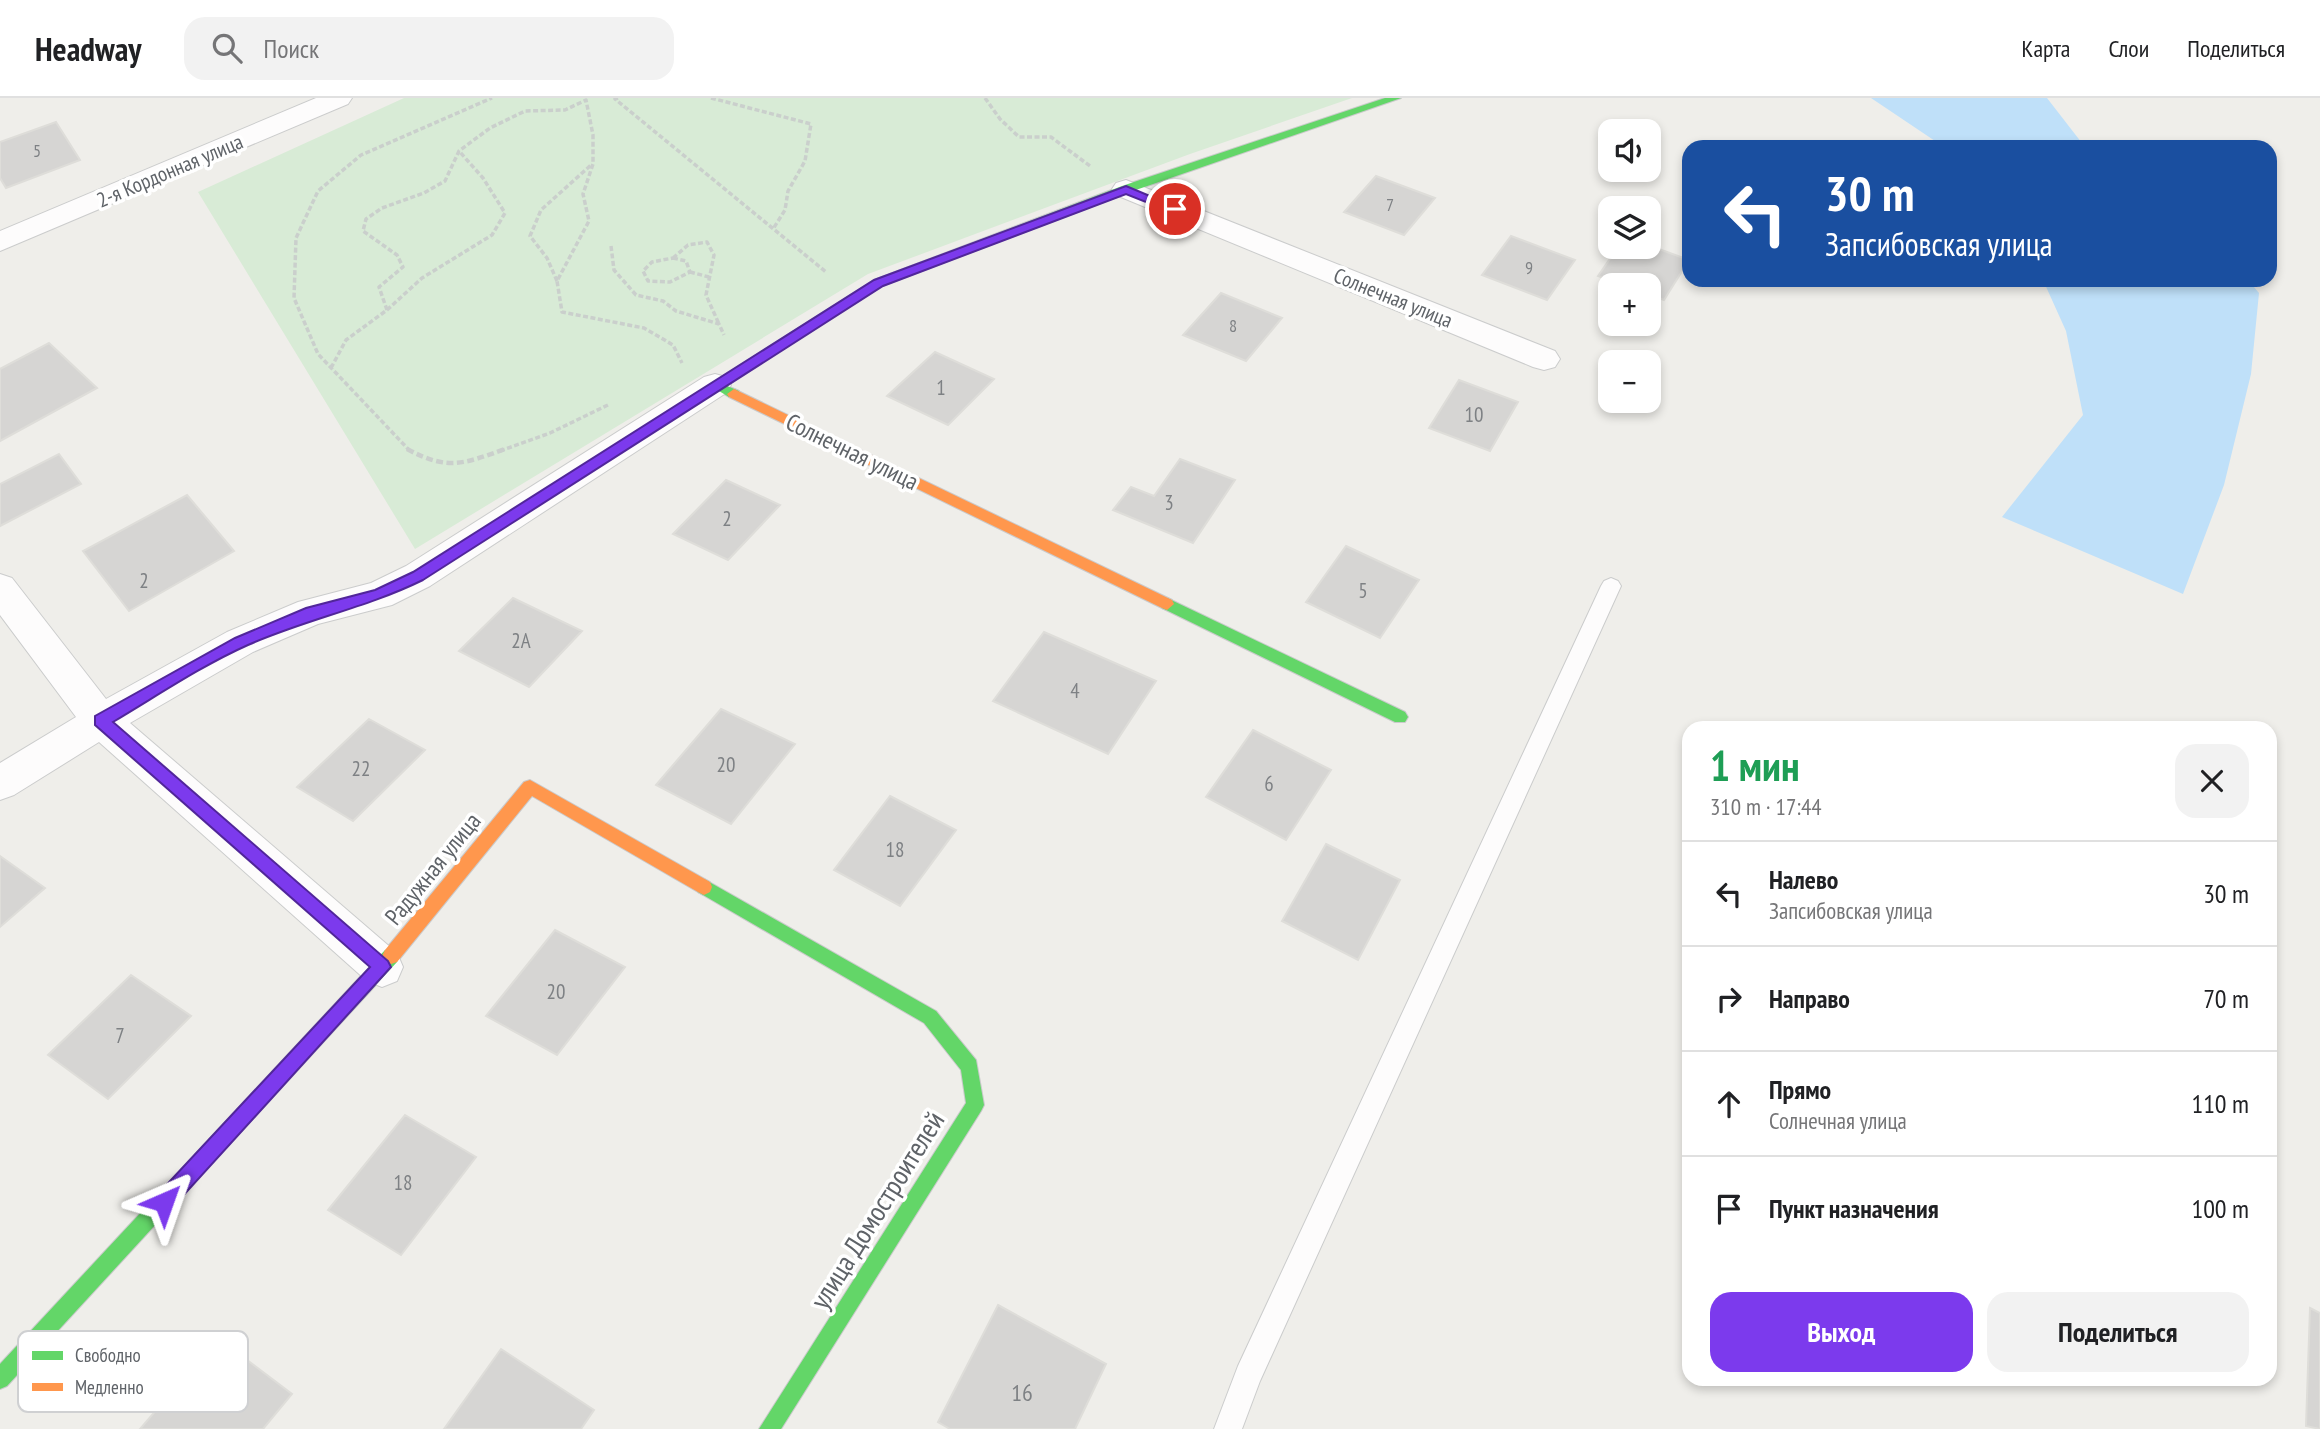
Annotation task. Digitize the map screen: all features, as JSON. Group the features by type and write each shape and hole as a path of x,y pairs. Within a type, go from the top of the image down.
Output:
{"street":[{"name":"2-я Кордонная улица","path":"0,242 339,98"},
{"path":"0,783 101,721 240,642 311,612 379,595 418,576 878,283 1115,194 1396,98"},
{"name":"Солнечная улица","path":"1115,194 1544,359"},
{"name":"Солнечная улица","path":"715,385 1400,717"},
{"path":"0,588 101,721 382,967"},
{"name":"Радужная улица","path":"45,1331 382,967 530,787 930,1017"},
{"name":"улица Домостроителей","path":"769,1429 975,1105 970,1066 930,1017"},
{"name":"Радужная улица","path":"0,1379 18,1360"}],"lane":[{"path":"1228,1429 1248,1376 1611,586"}],"path":[{"path":"492,98 361,155 318,191 296,238 294,298 318,354 331,369 408,450 443,465 477,459 550,433 612,403"},
{"path":"618,98 615,99 856,297"},
{"path":"711,98 811,124 805,162 788,191 785,210 773,229"},
{"path":"985,98 1000,120 1019,136 1052,137 1098,172 1115,194"},
{"path":"387,310 379,287 403,267 397,255 363,231 366,219 382,208 424,194 445,181 459,151 490,128 525,111 565,110 587,99 593,135 593,164 583,194 589,221 557,281"},
{"path":"331,369 352,330 387,310 422,278 492,235 505,213 483,178 459,151"},
{"path":"593,164 541,210 530,236 547,258 557,281 562,312 644,328 673,345 684,367 715,385"},
{"path":"673,258 677,251 694,242 707,242 714,255 706,295 724,337 760,357"},
{"path":"611,246 614,270 636,295 663,301 676,311 719,324"},
{"path":"673,258 686,261 690,272 678,282 660,284 648,281 643,271 652,262 673,258"},
{"path":"690,272 709,277"}],"green space":[{"path":"404,98 1352,98 1190,154 868,274 415,549 198,192"}],"water":[{"path":"1871,98 2047,98 2080,140 1934,140"},
{"path":"2046,287 2254,287 2259,293 2251,374 2224,485 2183,594 2002,517 2083,415 2066,331"}],"building":[{"path":"56,122 80,160 6,188 0,178 0,142"},
{"path":"1376,176 1435,198 1404,235 1344,212"},
{"path":"1511,236 1575,260 1547,300 1482,275"},
{"path":"1661,250 1682,257 1682,271 1664,300 1661,299 1661,273 1600,273 1610,259 1661,259"},
{"path":"1221,293 1282,318 1246,361 1183,335"},
{"path":"49,343 97,388 0,441 0,369"},
{"path":"935,352 994,379 948,425 887,396"},
{"path":"1459,380 1518,402 1490,451 1429,428"},
{"path":"59,454 81,484 0,526 0,484"},
{"path":"1180,459 1235,480 1193,543 1113,510 1131,487 1154,496"},
{"path":"726,480 780,505 728,560 673,534"},
{"path":"187,495 234,551 129,611 83,551"},
{"path":"1346,546 1419,580 1380,638 1306,602"},
{"path":"513,598 582,631 529,687 459,651"},
{"path":"1044,632 1156,681 1108,754 993,701"},
{"path":"721,709 795,744 731,824 656,785"},
{"path":"369,719 425,750 353,821 297,787"},
{"path":"1253,730 1331,770 1286,840 1206,797"},
{"path":"890,796 956,830 900,906 834,870"},
{"path":"1326,844 1400,880 1358,960 1282,921"},
{"path":"0,856 45,888 0,927"},
{"path":"555,930 625,967 557,1055 486,1016"},
{"path":"131,975 191,1016 108,1099 48,1055"},
{"path":"405,1115 476,1157 401,1255 328,1210"},
{"path":"998,1305 1106,1364 1075,1429 950,1429 938,1422"},
{"path":"2310,1308 2320,1313 2320,1429 2306,1426"},
{"path":"501,1349 594,1410 581,1429 444,1429"},
{"path":"248,1361 292,1394 263,1429 140,1429 155,1412 248,1412"}],"traffic: fast":[{"path":"734,394 715,385 878,283 1126,189 1396,98"},
{"path":"1167,604 1400,717"},
{"path":"704,887 930,1017 970,1066 975,1105 769,1429"},
{"path":"44,1331 391,956"},
{"path":"0,1379 18,1360"}],"traffic: slow":[{"path":"734,394 1167,604"},
{"path":"391,956 530,787 704,887"}],"route":[{"path":"164,1202 382,967 101,721 240,642 311,612 379,595 418,576 878,283 1126,190 1175,209"}]}
